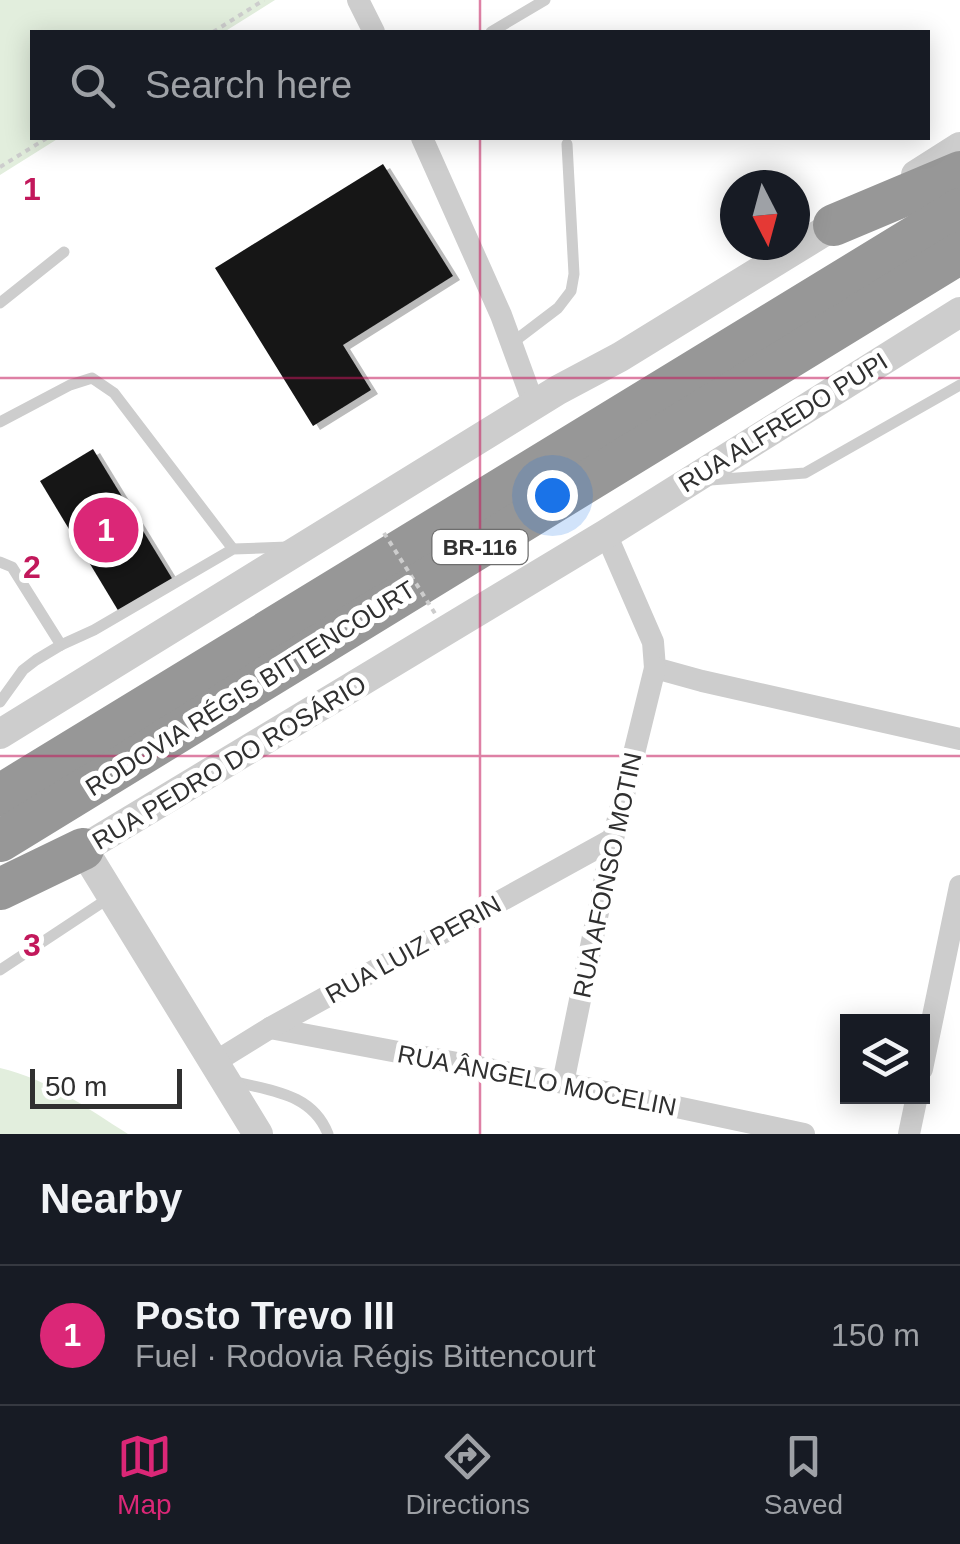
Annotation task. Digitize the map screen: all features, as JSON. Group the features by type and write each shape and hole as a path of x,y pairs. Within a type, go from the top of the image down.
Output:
{"highway":[{"path":"834,225 960,172"},
{"name":"RODOVIA RÉGIS BITTENCOURT","path":"0,795 960,209"},
{"name":"RODOVIA RÉGIS BITTENCOURT","path":"0,841 960,253"},
{"path":"0,890 83,849"}],"street":[{"path":"358,0 373,30"},
{"path":"423,140 512,343 534,405"},
{"path":"0,734 960,147"},
{"name":"RUA ALFREDO PUPI","path":"606,534 960,312"},
{"path":"606,534 653,642 656,668 960,738"},
{"name":"RUA PEDRO DO ROSÁRIO","path":"258,1134 83,849 606,534"},
{"name":"RUA AFONSO MOTIN","path":"563,1083 613,839 656,668"},
{"name":"RUA LUIZ PERIN","path":"220,1071 270,1028 613,839"},
{"path":"930,1030 960,886"},
{"name":"RUA ÂNGELO MOCELIN","path":"270,1028 563,1083 744,1128 804,1134"},
{"path":"909,1134 915,1104"}],"lane":[{"path":"494,30 544,0"},
{"path":"512,343 558,308 571,291 574,274 566,144"},
{"path":"0,303 64,252"},
{"path":"0,422 70,385 92,378 114,393 233,548"},
{"path":"686,482 805,472 960,386"},
{"path":"0,702 23,670 60,645 94,630 233,548 302,547"},
{"path":"0,562 12,568 60,645"},
{"path":"0,970 112,896"},
{"path":"220,1071 307,1103 328,1134"}],"path":[{"path":"216,30 264,0"},
{"path":"0,167 43,140"},
{"path":"384,534 436,615"}],"green space":[{"path":"0,0 275,0 227,30 30,30 30,140 56,140 0,175"},
{"path":"0,1068 51,1087 128,1134 0,1134"}],"building":[{"path":"383,164 453,276 343,345 371,390 313,426 215,268"},
{"path":"93,449 173,580 119,612 40,481"}],"place":[{"name":"Posto Trevo III","path":"106,530"}]}
